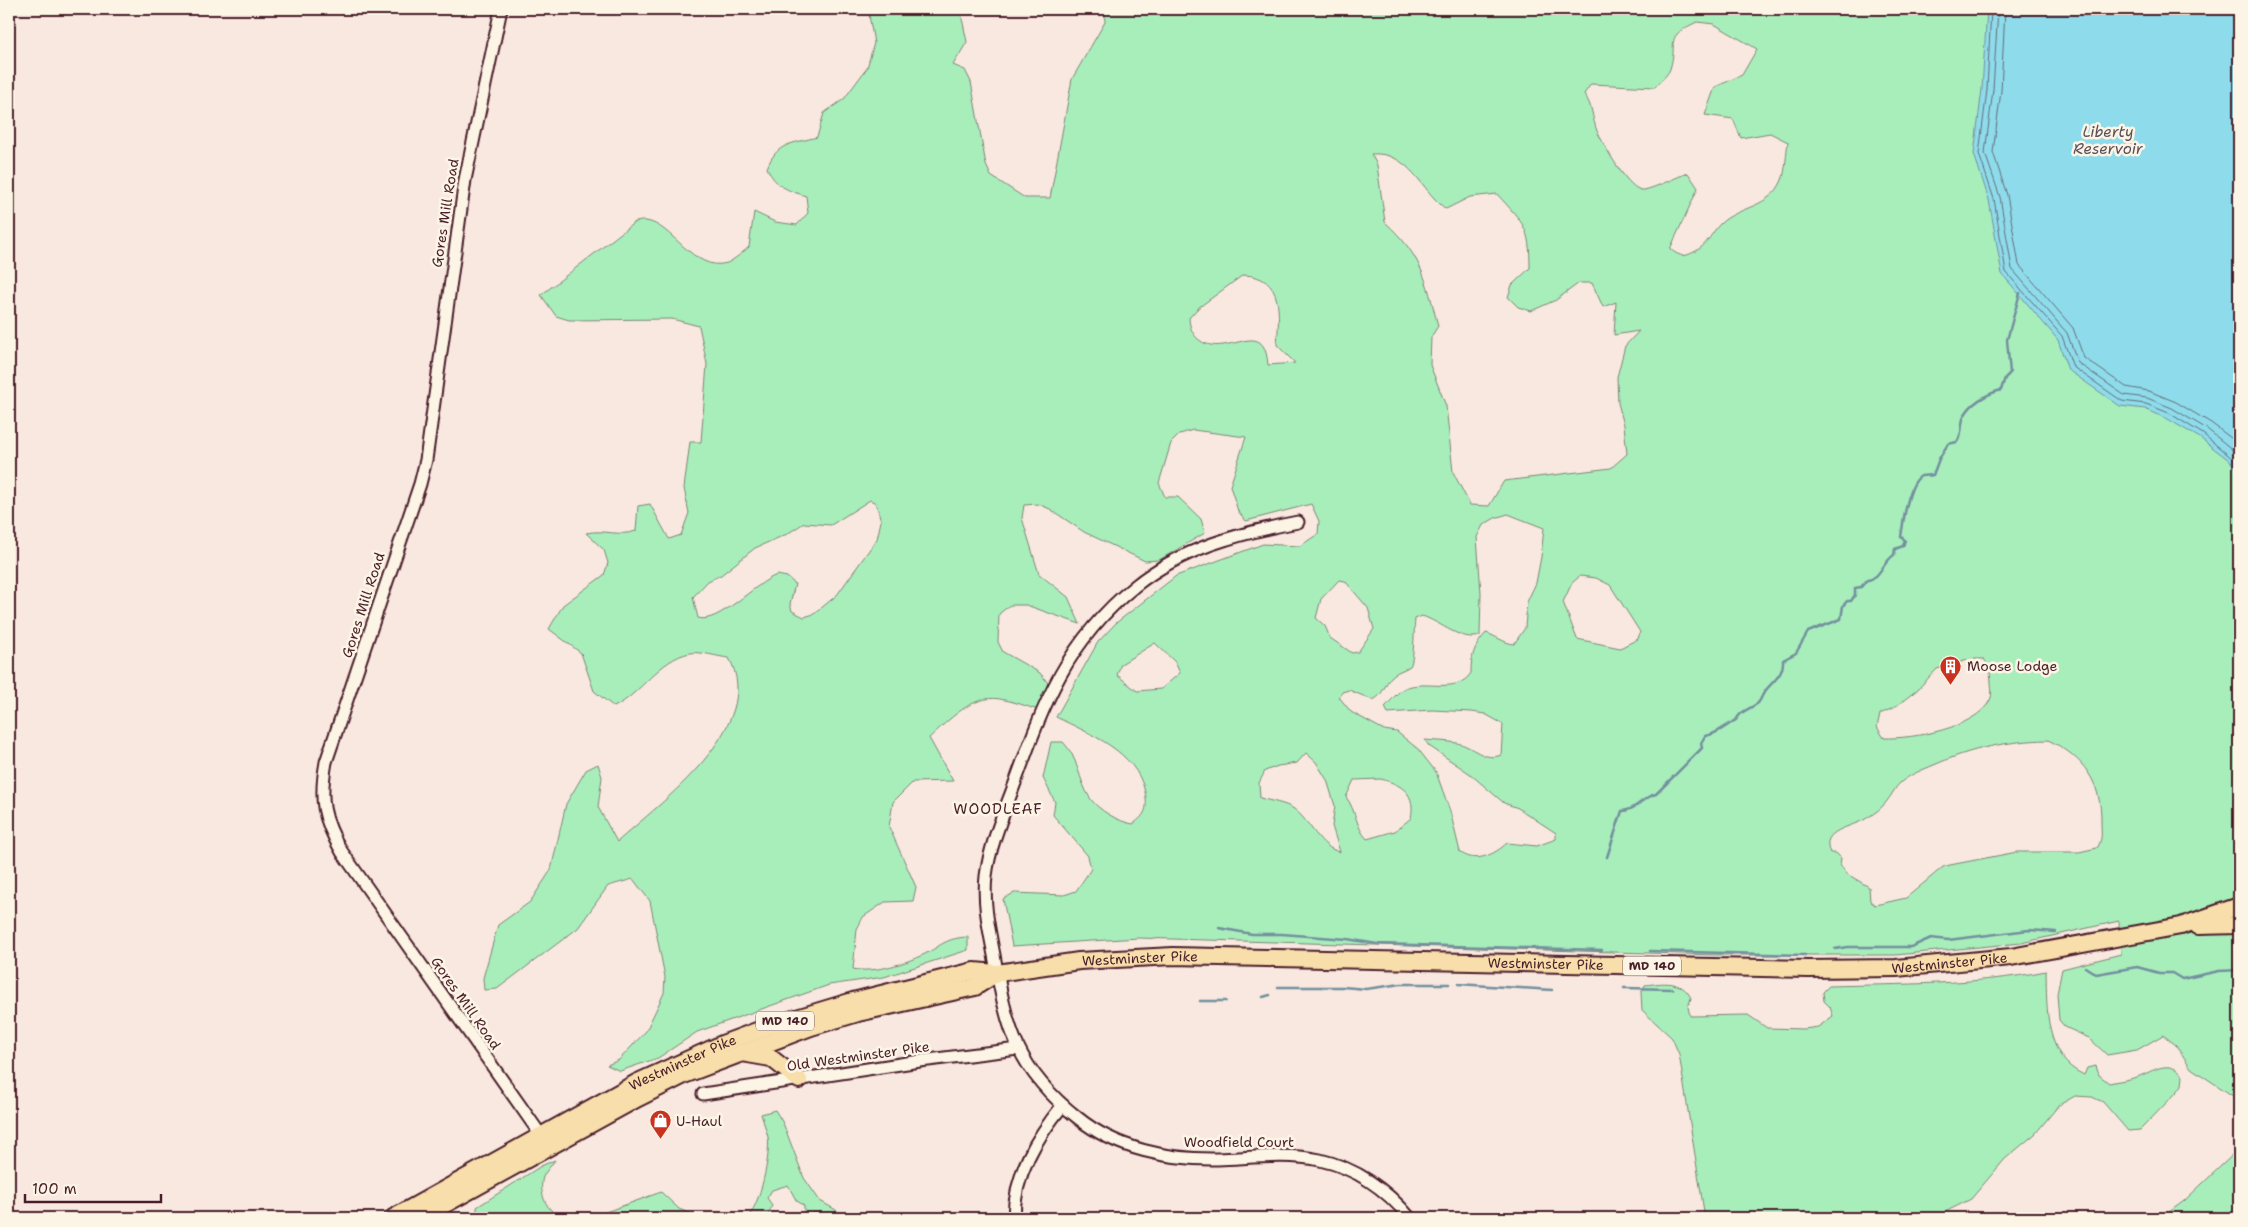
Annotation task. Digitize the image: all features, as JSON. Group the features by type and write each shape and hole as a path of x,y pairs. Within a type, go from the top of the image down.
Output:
{"highway":[{"name":"Westminster Pike","path":"420,1218 646,1078 722,1044 770,1026 853,1000 974,971 997,973 1079,961 1173,956 1808,969 1896,968 2011,957 2181,926 2239,906"},
{"path":"2181,926 2239,926"},
{"name":"Westminster Pike","path":"392,1218 545,1141 647,1093 740,1053 783,1036 858,1013 975,987 997,973"},
{"path":"740,1053 771,1058 799,1080"}],"street":[{"name":"Gores Mill Road","path":"501,9 465,180 426,460 420,484 326,762 322,802 331,834 342,852 545,1141"},
{"name":"Woodfield Court","path":"1298,522 1256,530 1215,542 1160,569 1120,599 1101,618 1071,655 1048,695 1000,823 990,858 985,892 997,973 1006,1021 1018,1049 1035,1076 1063,1105 1098,1132 1150,1152 1191,1158 1290,1157 1320,1160 1335,1164 1363,1177 1378,1187 1410,1218"},
{"name":"Old Westminster Pike","path":"703,1094 920,1061 1018,1049"},
{"path":"1014,1218 1016,1194 1027,1159 1048,1123 1063,1105"}],"green space":[{"path":"868,9 960,9 967,42 953,65 965,70 971,82 986,165 991,176 1025,198 1050,198 1072,79 1105,22 1104,9 2239,9 2239,1100 2191,1068 2176,1045 2163,1035 2137,1050 2107,1055 2089,1038 2065,1027 2059,1020 2057,994 2062,969 2121,954 2119,921 2021,943 1895,955 1715,955 1138,938 1012,946 1003,899 1014,893 1064,895 1076,891 1091,869 1088,856 1053,815 1055,802 1043,778 1051,742 1063,742 1068,748 1086,791 1103,811 1122,821 1133,824 1145,811 1145,792 1140,778 1132,765 1122,755 1097,737 1056,717 1098,642 1116,623 1176,576 1263,544 1300,546 1318,534 1319,521 1311,504 1246,521 1238,511 1230,486 1246,437 1193,430 1180,434 1171,443 1159,483 1165,497 1178,497 1201,519 1205,533 1159,560 1145,561 1084,532 1050,509 1038,504 1024,505 1022,518 1039,574 1068,597 1080,624 1026,605 1010,605 999,614 998,642 1003,652 1040,673 1048,683 1038,710 1010,701 990,699 980,701 961,710 929,738 953,781 913,782 893,802 889,827 916,887 913,901 885,902 863,917 857,929 853,969 869,970 895,965 925,954 952,939 968,937 968,950 884,977 829,985 697,1032 658,1058 620,1071 607,1065 619,1060 646,1031 664,993 665,977 650,901 633,879 608,886 578,928 497,989 484,990 483,978 498,925 530,902 551,870 566,804 586,770 598,764 602,777 598,807 617,842 681,785 722,736 734,710 737,684 729,658 704,653 690,653 669,662 659,669 633,694 614,707 594,691 581,653 549,629 563,605 604,575 608,563 604,550 586,533 630,533 636,531 638,506 650,504 669,539 681,535 689,513 684,488 690,442 701,442 707,364 699,326 672,319 569,320 556,316 541,295 635,222 645,221 656,224 694,255 704,261 715,264 730,262 749,247 754,212 775,222 797,225 808,213 806,196 778,184 767,168 771,159 786,145 817,137 824,113 844,99 867,68 874,43","holes":["1697,22 1714,24 1757,49 1742,75 1715,87 1705,115 1733,119 1741,138 1770,133 1788,142 1783,176 1777,189 1762,201 1727,218 1703,246 1685,255 1678,254 1670,249 1698,188 1688,173 1644,190 1638,189 1631,184 1617,166 1600,137 1589,103 1584,94 1591,84 1655,87 1670,69 1675,36","1371,154 1384,155 1396,159 1405,165 1446,209 1470,197 1497,194 1514,212 1524,227 1529,243 1530,268 1512,285 1508,297 1518,307 1531,311 1556,300 1579,283 1592,283 1603,307 1616,302 1614,335 1639,331 1625,346 1617,377 1618,403 1624,425 1627,454 1611,468 1504,481 1489,506 1470,505 1453,472 1446,406 1430,365 1431,337 1438,326 1430,295 1415,257 1385,222 1377,165","1243,275 1257,277 1266,282 1273,290 1278,310 1277,345 1295,363 1268,365 1263,346 1253,340 1223,345 1204,343 1195,336 1189,318 1198,308","870,500 876,503 881,521 877,539 837,595 814,614 804,617 792,611 790,604 795,584 787,577 777,575 768,579 716,615 698,618 693,597 708,581 721,575 755,548 787,534 804,523 831,525","1508,514 1544,528 1536,583 1527,602 1525,628 1514,644 1486,633 1476,647 1471,673 1465,680 1450,685 1422,685 1402,689 1385,707 1388,713 1432,710 1472,712 1485,714 1503,724 1501,755 1495,757 1484,755 1457,743 1425,740 1429,746 1469,773 1504,803 1518,808 1556,833 1556,839 1537,846 1507,843 1496,851 1478,858 1466,856 1460,852 1450,811 1436,772 1418,749 1397,732 1384,730 1351,712 1339,697 1342,692 1349,690 1373,700 1382,692 1392,676 1410,666 1413,652 1415,619 1422,616 1458,634 1473,637 1480,636 1481,593 1477,537 1483,525 1495,518","1580,576 1596,578 1610,585 1640,632 1638,639 1620,648 1577,639 1563,602 1572,583","1339,580 1345,581 1368,608 1374,629 1358,652 1352,653 1330,638 1325,626 1316,618 1321,599","1155,643 1175,662 1180,673 1161,689 1137,691 1117,675 1121,664","1971,659 1984,659 1990,672 1992,693 1990,700 1983,710 1958,725 1926,734 1884,738 1877,727 1880,714 1895,707 1917,690 1937,669","2048,740 2071,754 2088,772 2098,795 2101,832 2097,848 2079,852 2017,852 1950,865 1943,867 1906,898 1875,905 1870,901 1869,887 1847,874 1840,865 1841,858 1836,853 1830,853 1829,839 1839,830 1861,821 1876,812 1885,804 1899,784 1913,774 1948,759 1990,746","1306,753 1316,762 1327,780 1335,806 1332,826 1340,852 1321,840 1294,809 1260,798 1259,783 1265,771 1278,766 1297,763","1381,779 1396,784 1410,797 1412,803 1411,818 1395,831 1367,839 1360,830 1346,797 1354,780"]},
{"path":"2046,971 2050,1030 2061,1056 2071,1067 2084,1075 2087,1068 2096,1066 2099,1075 2109,1083 2134,1078 2161,1067 2172,1068 2183,1076 2182,1085 2177,1092 2140,1130 2128,1131 2103,1102 2092,1097 2075,1096 2059,1105 2035,1134 2005,1159 1971,1199 1933,1218 1705,1218 1679,1054 1672,1038 1642,1010 1641,993 1645,985 1671,984 1682,988 1691,998 1688,1007 1690,1016 1748,1015 1767,1028 1804,1029 1818,1027 1833,1016 1830,1007 1824,1001 1823,992 1829,986 1965,981 2019,976"},
{"path":"775,1110 783,1123 804,1178 820,1201 836,1210 841,1218 826,1218 821,1212 812,1213 811,1218 808,1218 804,1215 804,1206 796,1200 788,1185 772,1190 767,1198 772,1205 767,1218 747,1218 752,1212 764,1179 768,1155 768,1137 761,1114"},
{"path":"2239,1149 2239,1218 2161,1218 2184,1201"},
{"path":"555,1160 543,1177 542,1190 548,1206 562,1218 477,1218 477,1207 541,1166"},
{"path":"661,1192 679,1209 701,1218 589,1218"}],"water":[{"name":"Liberty Reservoir","path":"1987,9 2239,9 2239,471 2229,460 2200,438 2166,418 2145,409 2120,406 2068,370 2058,340 2002,274 1989,200 1974,154 1982,89"}],"waterway":[{"path":"1607,857 1622,811 1631,809 1656,794 1702,748 1701,743 1705,736 1721,730 1736,720 1743,712 1758,703 1764,692 1782,670 1783,660 1796,653 1808,632 1841,619 1843,606 1847,601 1851,601 1855,595 1855,588 1861,587 1867,580 1875,577 1894,555 1895,549 1903,546 1905,540 1901,537 1905,513 1909,495 1916,480 1921,476 1933,475 1939,459 1948,444 1957,442 1965,414 1984,397 2001,390 2005,378 2010,373 2007,340 2020,293"},
{"path":"1219,928 1252,934 1282,934 1347,939 1377,944 1602,950"},
{"path":"1835,949 1847,947 1911,947 1931,938 1948,940 2029,930 2056,932"},
{"path":"1650,951 1805,955"},
{"path":"2085,967 2096,974 2137,967 2159,973 2172,973 2182,979 2219,971 2239,970"},
{"path":"1278,987 1366,989 1401,984 1449,984"},
{"path":"1458,984 1552,990"},
{"path":"1624,988 1673,989"},
{"path":"1263,997 1270,995"},
{"path":"1200,1001 1226,1001"}],"place":[{"name":"Moose Lodge","path":"1951,685"},
{"name":"U-Haul","path":"660,1140"}],"district":[{"name":"WOODLEAF","path":"998,809"}]}
